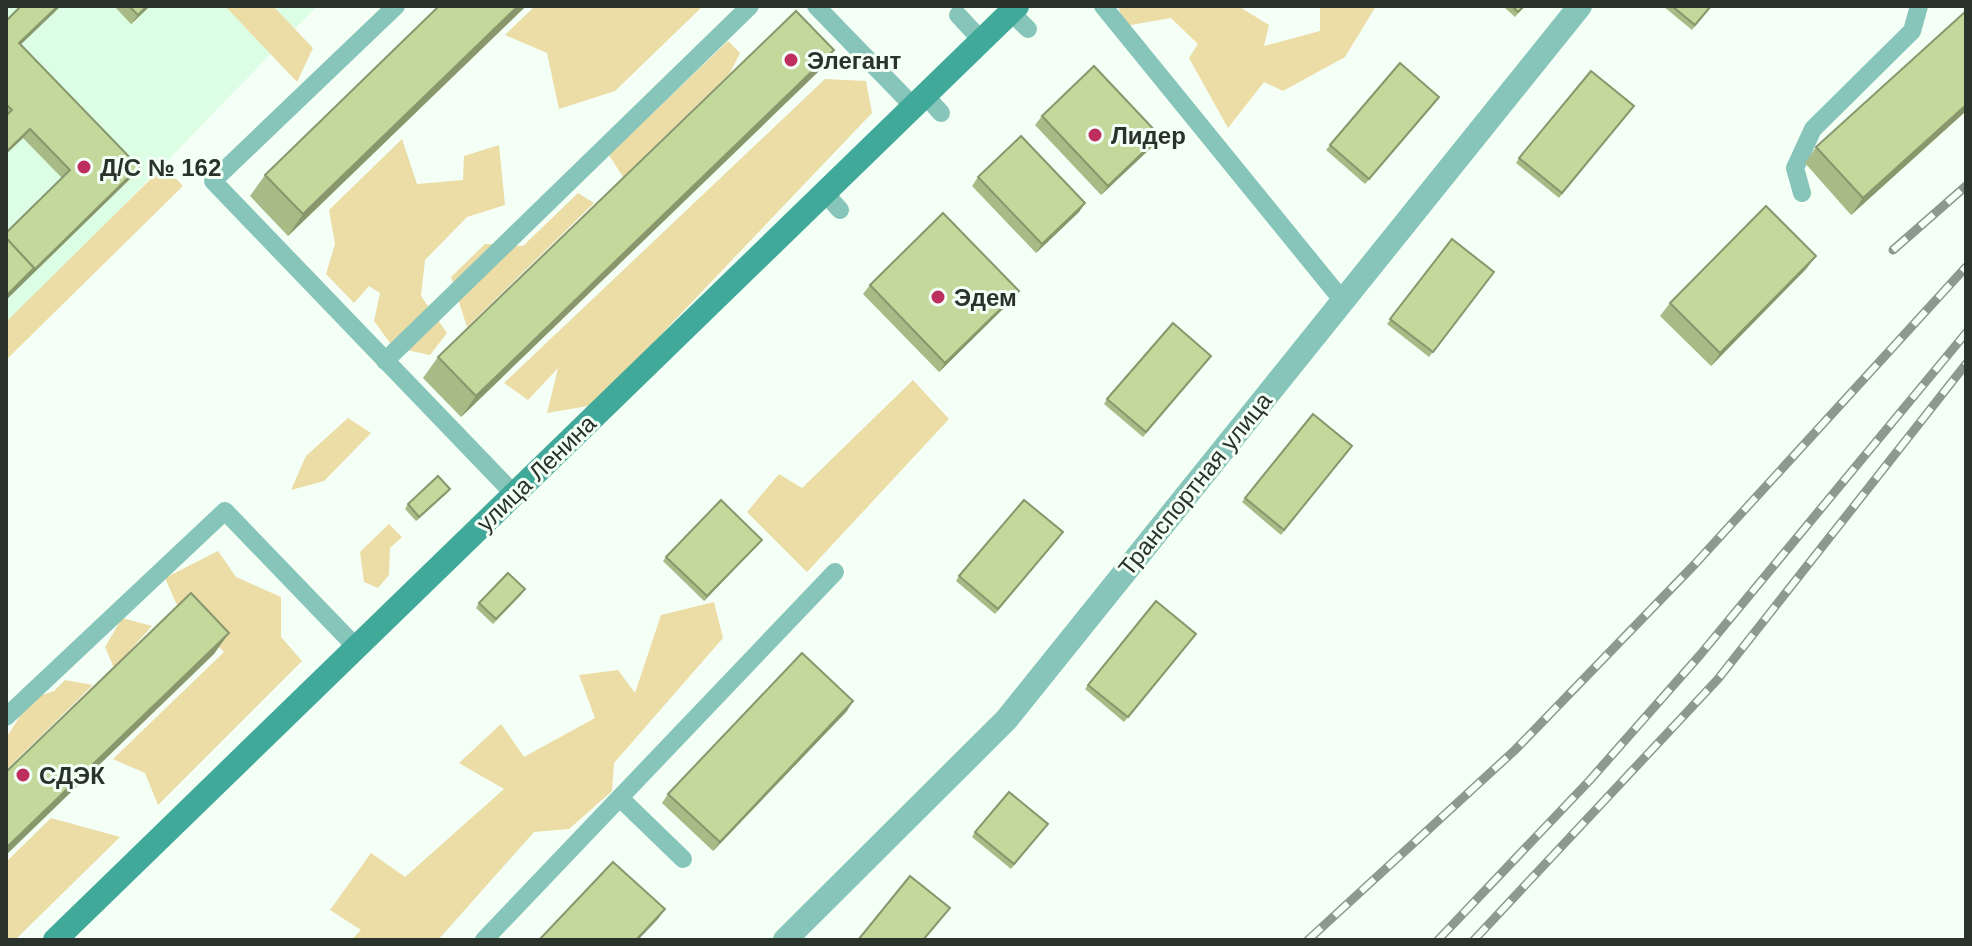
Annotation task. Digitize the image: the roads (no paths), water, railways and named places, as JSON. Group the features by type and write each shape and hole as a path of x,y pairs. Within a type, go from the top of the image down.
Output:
{"main road":[{"name":"улица Ленина","path":"55,940 514,494 832,201 927,105 982,41 1019,16"}],"street":[{"name":"Транспортная улица","path":"785,940 1006,720 1580,6"}],"lane":[{"path":"396,6 213,181 514,494"},
{"path":"385,361 750,6"},
{"path":"816,6 927,105"},
{"path":"1103,6 1343,301"},
{"path":"1802,193 1795,168 1813,129 1912,31 1919,6"},
{"path":"958,15 982,41"},
{"path":"9,709 225,511 356,647"},
{"path":"484,940 835,572"},
{"path":"620,798 683,859"}],"railway":[{"path":"1893,250 1966,186"},
{"path":"1308,940 1515,750 1695,564 1966,267"},
{"path":"1438,940 1590,780 1700,655 1966,333"},
{"path":"1474,940 1718,679 1966,364"}],"place":[{"name":"Элегант","path":"791,60"},
{"name":"Лидер","path":"1095,135"},
{"name":"Д/С № 162","path":"84,167"},
{"name":"Эдем","path":"938,297"},
{"name":"СДЭК","path":"23,775"}]}
